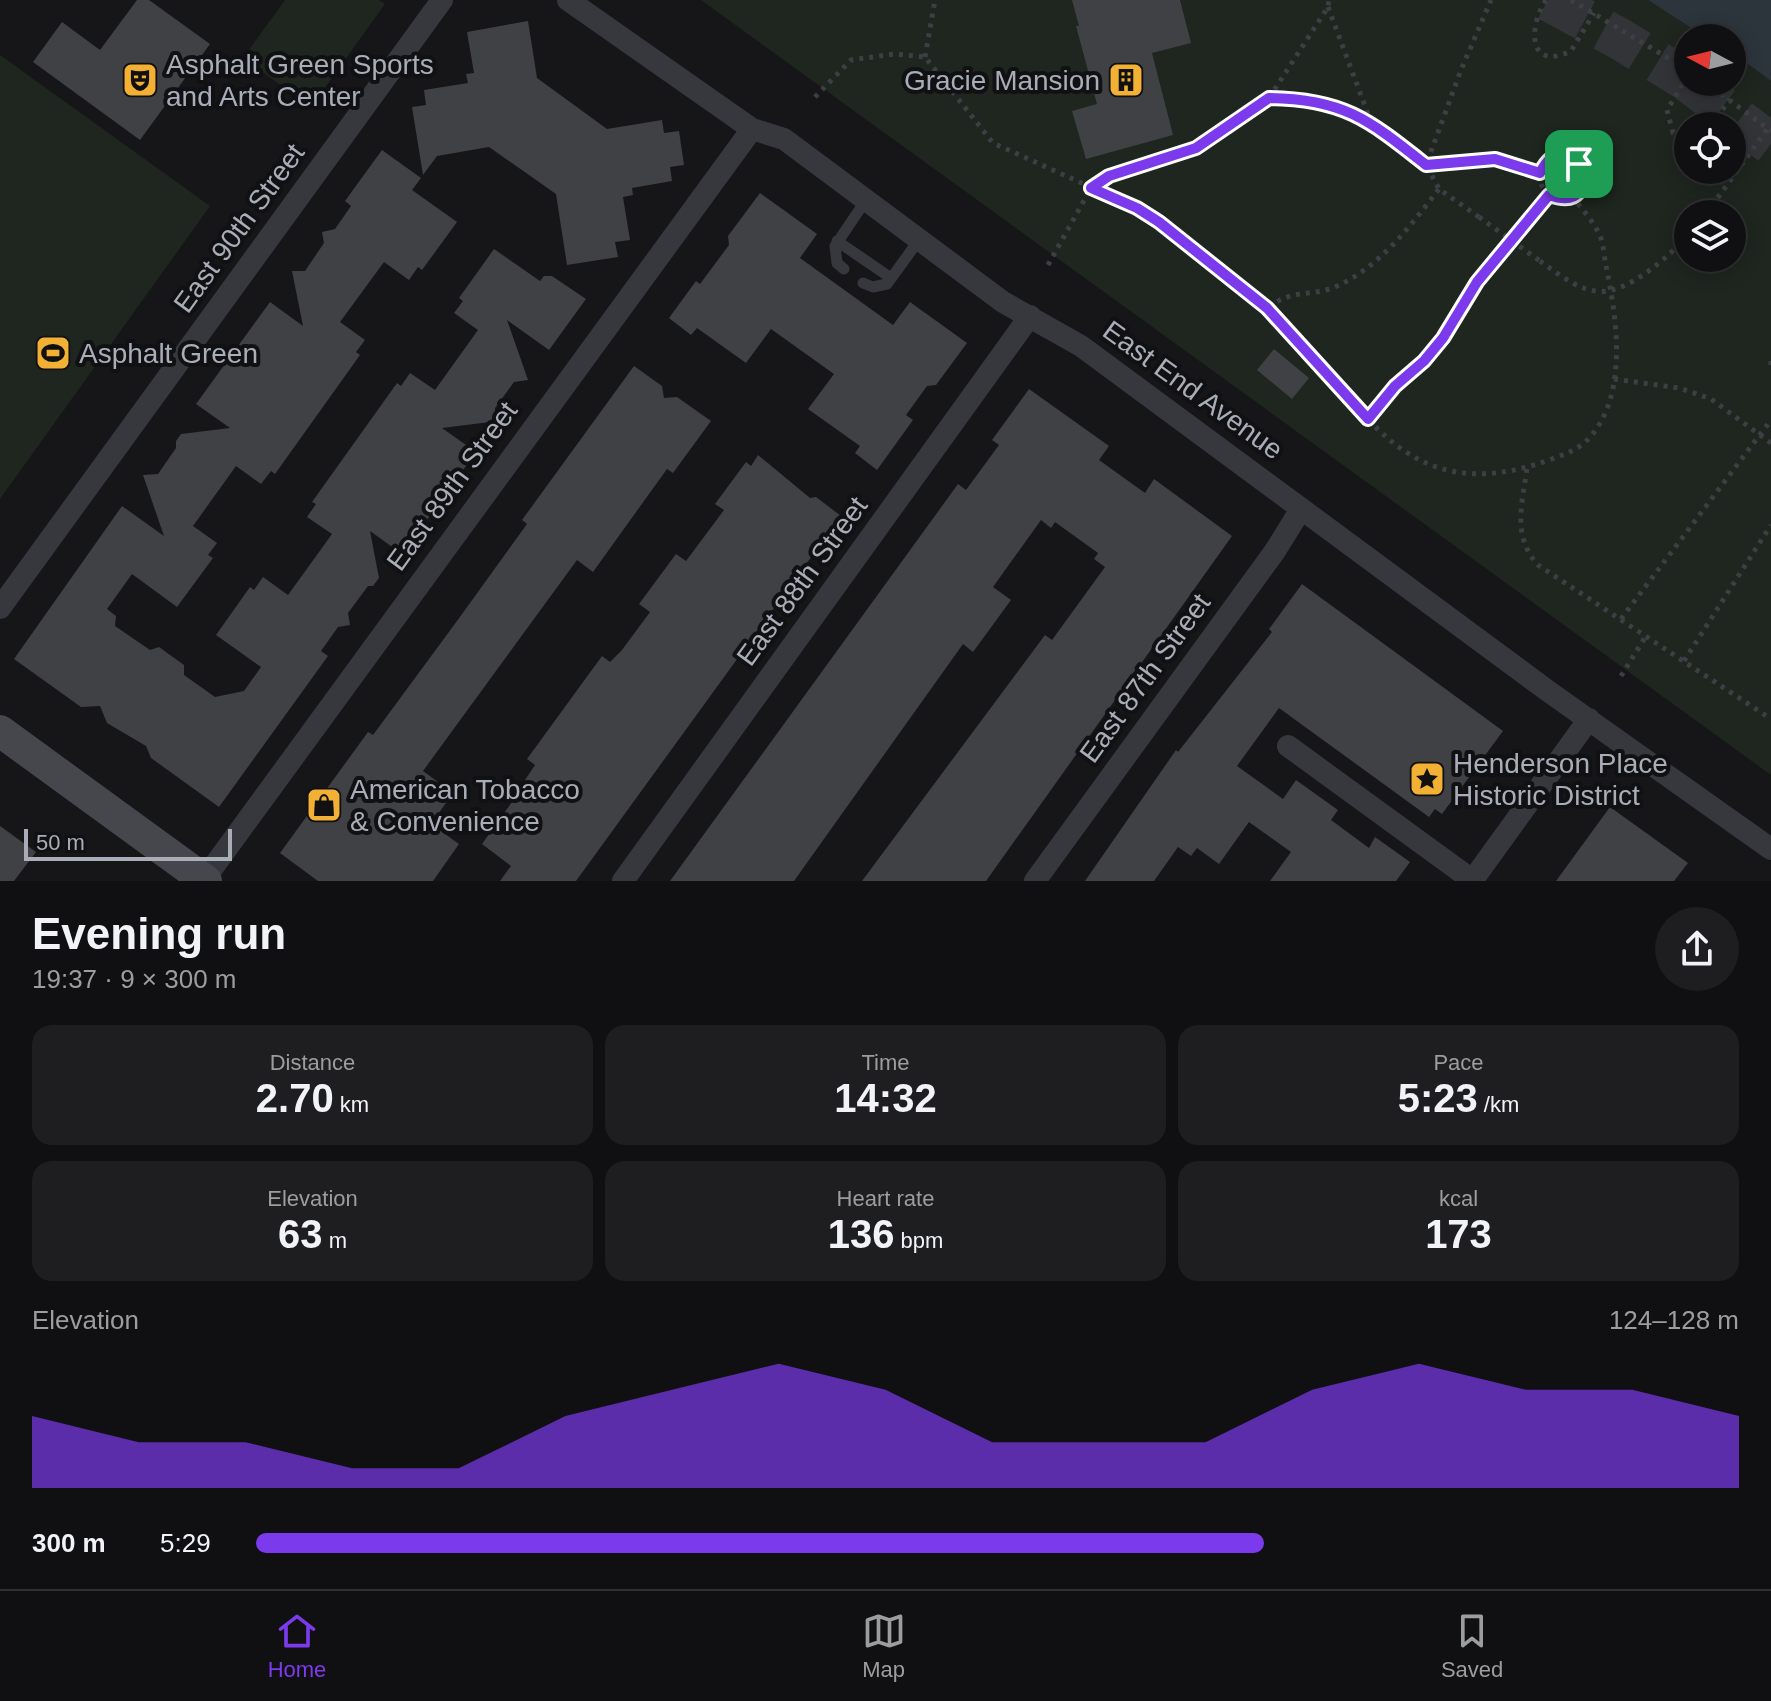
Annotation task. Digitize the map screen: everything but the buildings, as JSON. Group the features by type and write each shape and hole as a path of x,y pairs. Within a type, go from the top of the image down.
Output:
{"main road":[{"path":"0,731 204,881"}],"street":[{"name":"East 90th Street","path":"0,608 442,0"},
{"name":"East End Avenue","path":"568,0 752,129 784,139 1003,302 1081,346 1771,849"},
{"name":"East 89th Street","path":"204,881 752,129"},
{"name":"East 88th Street","path":"623,881 1030,316"},
{"name":"East 87th Street","path":"1035,881 1275,551 1301,509"},
{"path":"1288,746 1472,881 1589,719"}],"lane":[{"path":"844,269 837,263 837,241 866,200"},
{"path":"863,283 873,287 887,284 919,240"},
{"path":"837,241 891,278"}],"path":[{"path":"925,57 935,0"},
{"path":"1426,165 1491,0"},
{"path":"1546,0 1535,18 1533,36 1542,52 1551,56 1571,51 1594,13"},
{"path":"1571,0 1674,64"},
{"path":"1328,3 1371,122"},
{"path":"1048,265 1091,188 1109,176 1196,148 1269,98 1328,3"},
{"path":"815,97 851,60 894,54 925,57 993,143 1137,208 1159,222 1267,308 1392,444 1428,465 1454,472 1506,473 1527,469 1572,452 1590,437 1607,412 1614,379 1615,329 1611,291 1600,237 1572,196"},
{"path":"1674,133 1667,110 1675,96"},
{"path":"1717,200 1770,130 1726,96"},
{"path":"1269,98 1309,99 1371,122 1426,165 1439,189 1540,261 1583,287 1597,292 1611,291 1674,250"},
{"path":"1721,112 1730,99"},
{"path":"1557,156 1569,156 1579,164 1583,175 1581,188 1572,196 1561,199 1549,195 1541,186 1540,173 1546,162 1557,156"},
{"path":"1426,165 1495,159 1540,173"},
{"path":"1267,308 1283,296 1335,288 1358,273 1397,244 1439,189"},
{"path":"1368,419 1395,386 1424,361 1443,338 1477,282 1549,195"},
{"path":"1614,379 1679,388 1711,399 1771,443"},
{"path":"1621,619 1771,420"},
{"path":"1527,469 1520,520 1521,538 1527,553 1538,565 1771,719"},
{"path":"1684,661 1771,525"},
{"path":"1621,676 1646,636"}],"shaded area":[{"path":"285,0 379,0 385,4 311,107 243,58"},
{"path":"701,0 1648,0 1685,24 1674,24 1674,96 1746,96 1746,62 1771,81 1771,775"},
{"path":"1648,0 1771,0 1771,81 1746,62 1746,24 1685,24"},
{"name":"Asphalt Green","path":"0,55 210,206 0,499"}],"tunnel":[{"path":"1548,0 1674,72"},
{"path":"1708,96 1771,144"}],"place":[{"name":"Asphalt Green Sports and Arts Center","path":"140,80"},
{"name":"Gracie Mansion","path":"1126,80"},
{"name":"Asphalt Green","path":"53,353"},
{"name":"Henderson Place Historic District","path":"1427,779"},
{"name":"American Tobacco & Convenience","path":"324,805"}],"route":[{"path":"1269,98 1309,99 1371,122 1426,165 1495,159 1540,173 1546,162 1557,156 1569,156 1579,164 1583,175 1581,188 1572,196 1561,199 1549,195 1477,282 1443,338 1424,361 1395,386 1368,419 1267,308 1159,222 1137,208 1091,188 1109,176 1196,148 1269,98"}]}
